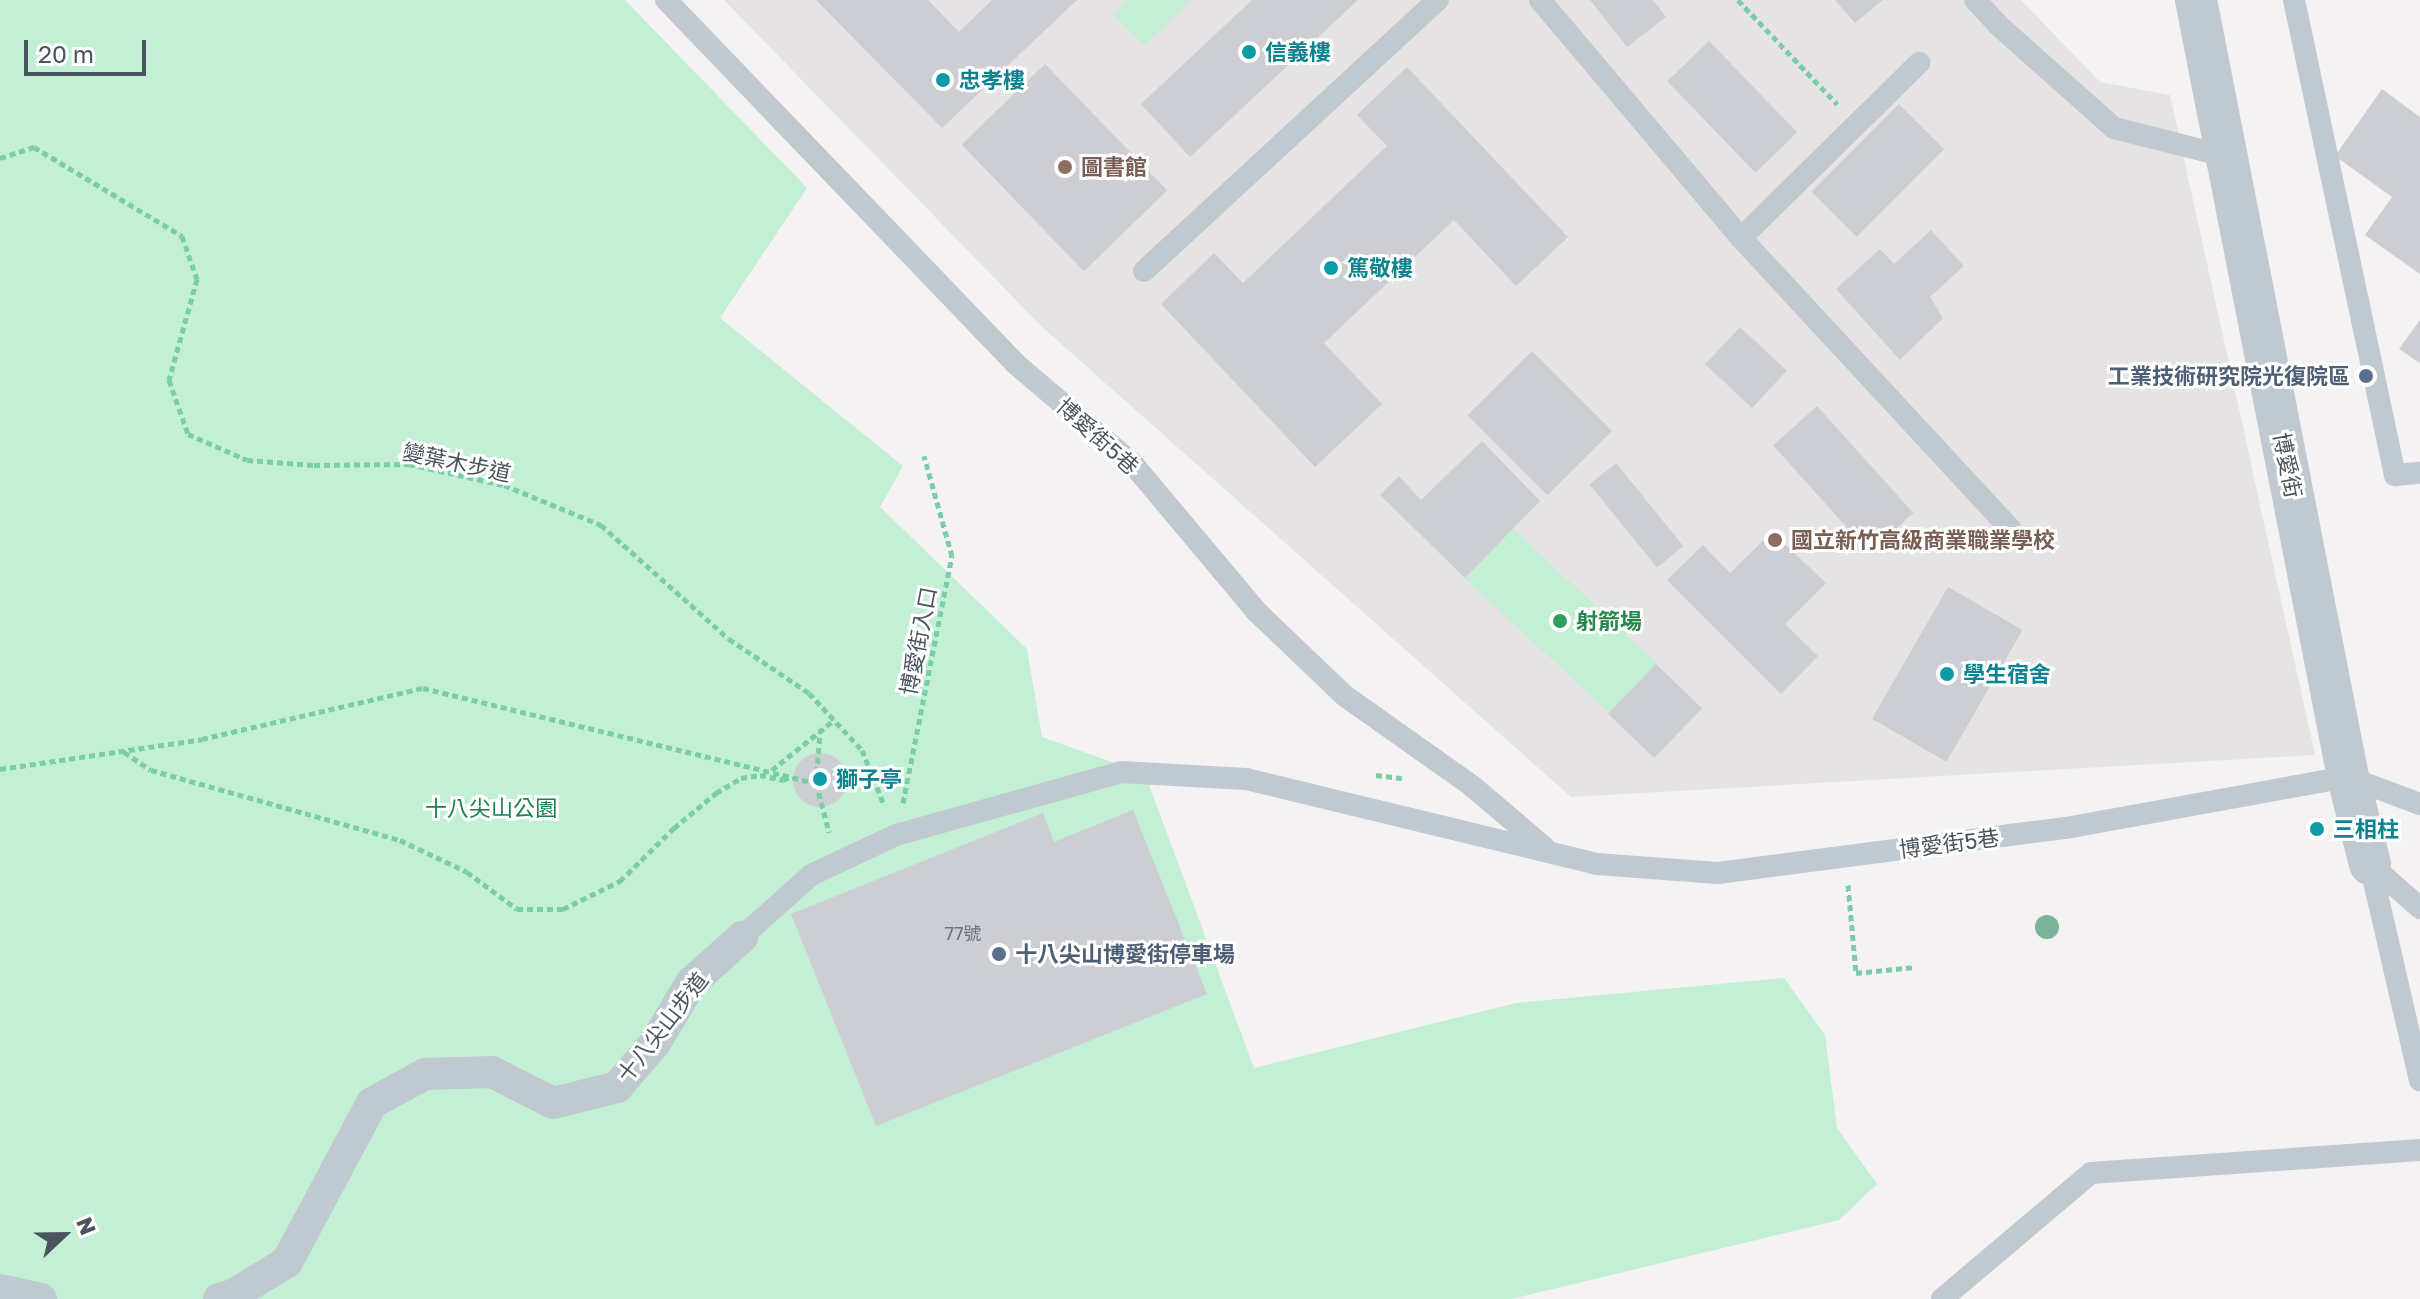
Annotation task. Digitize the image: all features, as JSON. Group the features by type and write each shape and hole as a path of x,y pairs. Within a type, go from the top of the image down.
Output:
{"street":[{"name":"博愛街","path":"2196,0 2348,777 2370,864"},
{"name":"十八尖山步道","path":"219,1299 233,1295 287,1262 372,1103 425,1074 492,1072 553,1103 617,1087 655,1043 691,983 742,937"},
{"path":"0,1290 41,1299"}],"lane":[{"name":"博愛街5巷","path":"666,0 1016,364 1132,463 1256,611 1345,696 1472,786 1548,850"},
{"path":"1144,271 1438,0"},
{"path":"1540,0 1741,238 2011,530"},
{"path":"1975,0 1998,25 2114,128 2229,157"},
{"path":"2294,0 2395,475 2420,473"},
{"path":"1741,238 1919,63"},
{"name":"博愛街5巷","path":"896,835 1121,772 1246,779 1597,864 1718,873 2066,828 2348,777"},
{"path":"2348,777 2420,804"},
{"name":"十八尖山步道","path":"742,937 811,875 896,835"},
{"path":"2370,864 2420,908"},
{"path":"2370,864 2420,1080"},
{"path":"1942,1299 2091,1173 2420,1150"}],"path":[{"path":"1738,0 1857,125"},
{"name":"變葉木步道","path":"0,158 34,147 182,236 197,279 169,380 188,434 247,460 314,465 409,464 504,485 601,525 729,639 809,693 862,750 896,835"},
{"name":"博愛街入口","path":"896,835 952,556 924,456"},
{"path":"0,769 202,739 423,688 816,783"},
{"path":"771,770 834,720"},
{"path":"820,732 816,783 836,863"},
{"path":"123,751 151,770 400,840 467,872 517,909 563,909 620,881 674,828 716,793 741,778 760,775 783,780 793,776"},
{"path":"1366,774 1405,778"},
{"path":"1847,881 1856,973 1915,967"}],"shaded area":[{"name":"國立新竹高級商業職業學校","path":"724,0 2021,0 2100,82 2170,95 2315,755 1571,797 1041,326"}],"green space":[{"name":"十八尖山公園","path":"0,0 625,0 807,188 720,318 903,466 880,507 1027,649 1042,737 1145,774 1254,1068 1516,1003 1784,978 1825,1035 1837,1128 1877,1184 1839,1220 1512,1299 0,1299"},
{"path":"1126,0 1191,0 1145,45 1114,16"},
{"name":"射箭場","path":"1512,528 1657,663 1610,713 1465,578"}],"building":[{"name":"忠孝樓","path":"816,0 928,0 959,32 992,0 1077,0 942,128"},
{"name":"信義樓","path":"1252,0 1358,0 1190,157 1141,104"},
{"path":"1590,0 1653,0 1666,17 1627,47"},
{"path":"1835,0 1883,0 1855,23"},
{"path":"1709,41 1797,132 1755,173 1667,81"},
{"name":"圖書館","path":"1045,64 1167,191 1084,271 962,145"},
{"name":"篤敬樓","path":"1407,67 1568,237 1516,286 1454,220 1324,343 1382,404 1315,467 1161,304 1214,253 1243,283 1387,146 1357,115"},
{"path":"2382,89 2420,117 2420,274 2365,235 2392,197 2335,156"},
{"path":"1899,104 1944,149 1857,237 1811,192"},
{"path":"1931,230 1964,266 1930,297 1943,318 1900,360 1836,289 1880,249 1894,264"},
{"path":"2420,320 2420,363 2399,349"},
{"path":"1740,327 1787,371 1752,408 1705,364"},
{"path":"1532,351 1612,431 1548,495 1468,415"},
{"path":"1817,406 1913,513 1870,552 1773,445"},
{"path":"1482,441 1540,501 1465,578 1380,495 1399,476 1421,500"},
{"path":"1616,463 1683,546 1657,568 1590,484"},
{"path":"1772,532 1826,583 1785,624 1818,656 1781,694 1667,580 1703,545 1730,573"},
{"name":"學生宿舍","path":"1948,587 2022,630 1946,762 1872,719"},
{"path":"1656,664 1702,708 1654,758 1608,714"},
{"name":"獅子亭","path":"820,753 839,761 847,780 839,799 820,807 801,799 793,780 801,761"},
{"name":"十八尖山博愛街停車場","path":"1133,810 1207,994 876,1126 791,914 1043,813 1054,842"}],"place":[{"name":"信義樓","path":"1249,52"},
{"name":"忠孝樓","path":"943,80"},
{"name":"圖書館","path":"1065,167"},
{"name":"篤敬樓","path":"1331,268"},
{"name":"工業技術研究院光復院區","path":"2366,376"},
{"name":"國立新竹高級商業職業學校","path":"1775,540"},
{"name":"射箭場","path":"1560,621"},
{"name":"學生宿舍","path":"1947,674"},
{"name":"獅子亭","path":"820,779"},
{"name":"三相柱","path":"2317,829"},
{"name":"十八尖山博愛街停車場","path":"999,954"}]}
